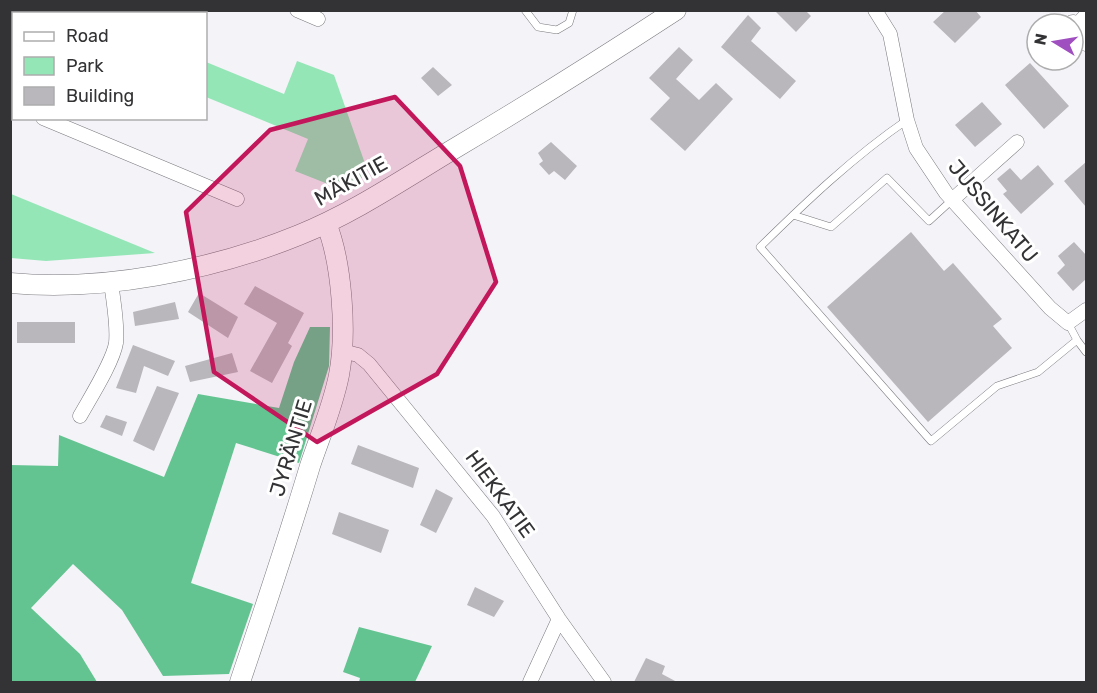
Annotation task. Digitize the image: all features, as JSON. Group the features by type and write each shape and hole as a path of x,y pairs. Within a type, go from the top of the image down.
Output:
{"street":[{"path":"297,10 318,19"},
{"name":"MÄKITIE","path":"10,283 63,285 151,277 259,250 300,235 352,209 552,90 676,10"},
{"name":"JUSSINKATU","path":"875,10 890,34 907,120 916,148 952,200 1050,308 1068,323"},
{"path":"48,120 237,199"},
{"path":"952,200 1017,142"},
{"name":"JYRÄNTIE","path":"240,682 339,375 342,320 339,275 334,243 326,223"},
{"path":"80,416 101,379 116,344 111,281"},
{"path":"1068,323 1086,310"},
{"name":"HIEKKATIE","path":"342,351 358,355 369,364 451,462 493,516 559,619 604,682"},
{"path":"530,682 559,619"}],"lane":[{"path":"525,10 538,27 557,30 569,23 573,10"},
{"path":"907,120 883,136 820,189 760,248 931,441 997,386 1038,372 1077,340"},
{"path":"793,215 831,227 887,178 929,221 952,200"},
{"path":"1068,323 1086,352"}],"highlighted area":[{"path":"395,97 460,166 496,282 437,374 317,442 214,372 186,212 270,130"}],"green space":[{"path":"80,10 85,12 12,12 12,18 11,11"},
{"path":"297,61 334,75 369,175 338,188 295,171 308,139 207,97 207,62 284,94"},
{"path":"10,194 155,253 46,261 11,258"},
{"path":"310,327 330,327 329,366 299,463 236,443 191,583 253,604 229,674 163,676 122,610 73,564 31,608 80,654 97,682 11,682 11,465 58,466 59,435 164,477 198,394 279,408 294,362"},
{"path":"359,627 432,646 415,682 359,682 360,678 343,672"}],"building":[{"path":"774,10 805,10 811,16 796,32"},
{"path":"946,10 975,10 981,17 955,43 933,22"},
{"path":"748,15 761,28 751,41 796,81 780,99 721,47"},
{"path":"679,47 693,60 676,79 699,100 716,83 733,99 685,151 650,119 670,98 649,78"},
{"path":"433,67 452,85 438,96 421,78"},
{"path":"1025,67 1025,72 1038,72 1069,106 1044,129 1005,85"},
{"path":"982,102 1002,124 975,147 955,125"},
{"path":"551,142 577,166 565,180 554,171 549,175 539,164 543,161 538,153"},
{"path":"1086,162 1086,207 1064,181"},
{"path":"1038,165 1054,184 1021,214 1003,194 1007,191 997,179 1010,168 1021,180"},
{"path":"911,232 944,271 953,263 1002,319 993,326 1012,348 928,422 827,307"},
{"path":"1074,242 1086,255 1086,279 1073,291 1057,273 1065,265 1058,256"},
{"path":"255,286 304,313 288,343 292,346 272,383 250,371 277,323 244,304"},
{"path":"199,293 238,317 228,338 188,312"},
{"path":"175,302 179,319 135,326 133,312"},
{"path":"17,322 75,322 75,343 17,343"},
{"path":"133,345 175,361 168,376 144,366 136,393 116,388"},
{"path":"232,353 238,372 190,382 185,366"},
{"path":"157,386 179,393 154,451 133,441"},
{"path":"106,415 127,422 122,436 100,427"},
{"path":"358,445 419,468 413,488 351,464"},
{"path":"436,489 453,498 436,533 420,525"},
{"path":"339,512 389,530 381,553 332,534"},
{"path":"475,587 504,601 494,617 467,605"},
{"path":"646,658 665,666 662,674 677,682 634,682"}]}
